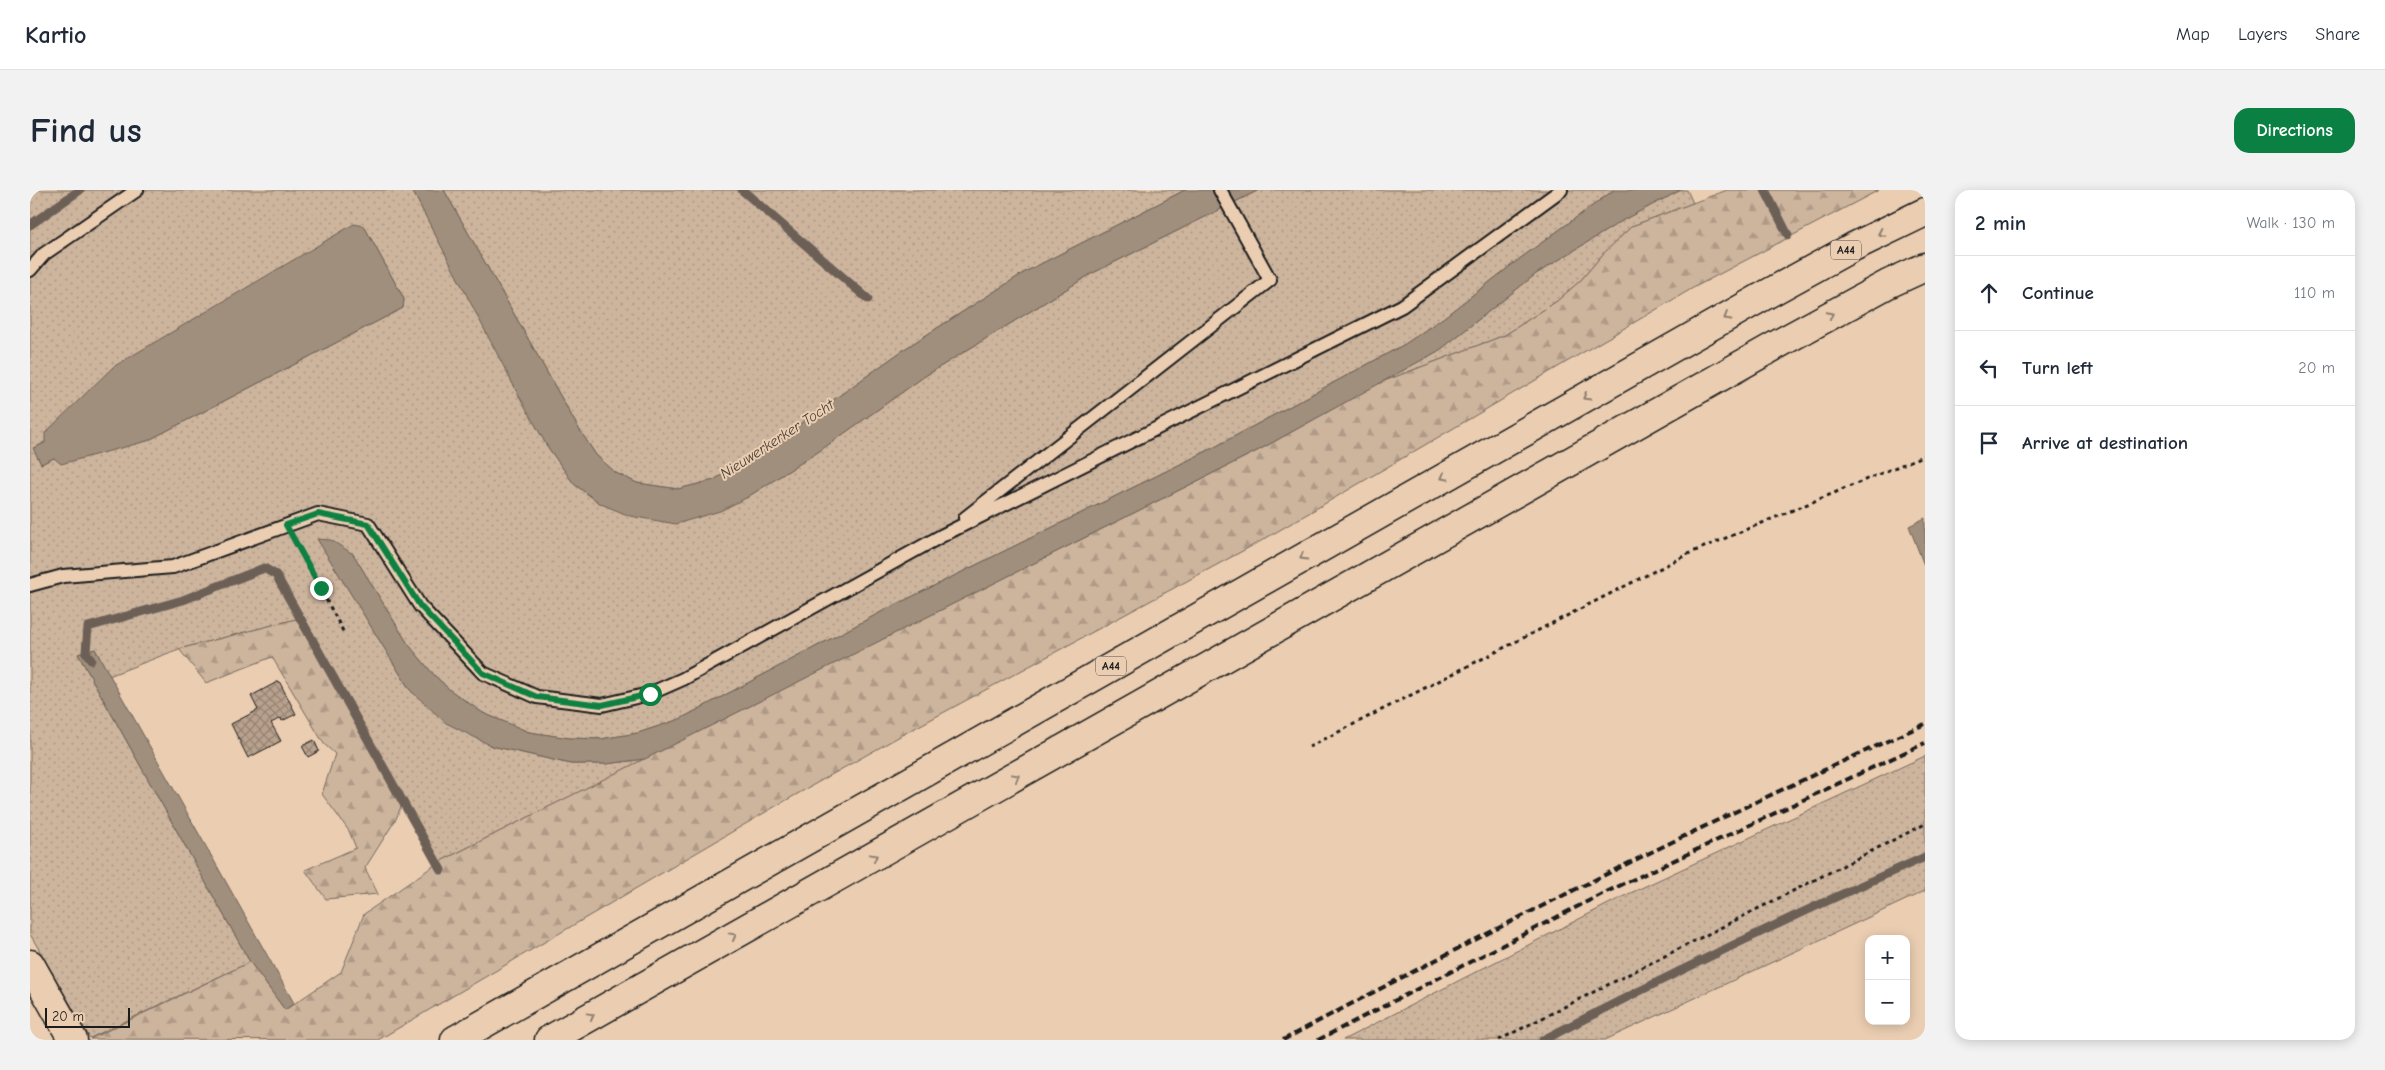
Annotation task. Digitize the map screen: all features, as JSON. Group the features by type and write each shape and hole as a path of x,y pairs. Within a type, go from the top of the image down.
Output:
{"main road":[{"name":"A44","path":"454,1040 1770,293 1853,247 1925,212"},
{"path":"549,1040 1787,339 1888,284 1925,267"},
{"path":"30,964 73,1040"}],"lane":[{"path":"30,270 44,254 137,190"},
{"path":"943,535 1270,280 1220,190"},
{"path":"30,585 63,576 173,567 318,514 368,524 420,606 483,673 537,697 602,705 650,694 683,679 943,535 1402,306 1561,190"}],"path":[{"path":"1309,747 1690,553 1925,455"},
{"path":"286,525 344,633"},
{"path":"1499,1040 1925,824"}],"green space":[{"path":"30,190 412,190 547,446 574,484 601,504 746,498 818,452 925,376 1091,274 1259,190 1614,190 1443,318 1405,344 1213,448 883,611 680,719 638,733 601,739 569,738 529,732 483,713 450,690 434,675 408,644 353,554 318,540 410,690 492,746 571,764 606,764 645,759 439,862 304,617 179,649 109,676 95,649 78,654 250,962 90,1038 30,934","holes":["364,226 404,299 403,308 147,441 54,458 41,464 34,449"]},
{"path":"444,190 1185,190 1025,272 906,348 797,426 714,480 678,489 637,483 616,473 596,455 579,429"},
{"path":"1681,190 1687,190 1693,203 1632,226 1603,254 1581,280 1557,301 1505,335 1379,383 1440,350 1536,274 1625,219"},
{"path":"1727,190 1879,190 1693,288 1261,541 902,735 776,806 378,1040 90,1039 250,962 285,1010 341,972 364,914 439,862 1259,450 1379,383 1505,335 1557,301 1581,280 1603,254 1632,226"},
{"path":"304,617 404,799 396,819 365,868 378,894 326,899 305,870 356,848 349,831 322,794 335,754 324,744 272,657 206,683 179,649"},
{"path":"1925,756 1925,891 1605,1040 1343,1040 1622,897"}],"shaded area":[{"path":"412,190 444,190 579,429 596,455 616,473 637,483 678,489 714,480 797,426 906,348 1025,272 1185,190 1259,190 1091,274 925,376 818,452 746,498 720,511 676,524 630,516 601,504 574,484 547,446 518,394"},
{"path":"1614,190 1681,190 1625,219 1536,274 1440,350 1259,450 645,759 606,764 571,764 492,746 446,723 410,690 317,539 331,540 353,554 408,644 434,675 450,690 483,713 529,732 569,738 601,739 638,733 680,719 883,611 1213,448 1405,344 1443,318"},
{"path":"354,224 364,226 404,299 403,308 147,441 61,464 54,458 41,464 33,448 45,443 45,433 113,367"},
{"path":"1925,518 1925,568 1909,526"},
{"path":"95,649 294,1003 285,1010 250,962 78,654"}],"building":[{"path":"279,681 296,714 282,721 281,718 271,723 281,741 248,758 231,724 258,710 251,696"},
{"path":"314,740 319,751 308,757 302,746"}],"waterway":[{"path":"30,225 80,190"},
{"path":"742,190 868,299"},
{"name":"Nieuwerkerker Tocht","path":"1765,190 1788,235"},
{"path":"91,660 86,652 88,627 183,600 264,568 276,575 441,870"},
{"path":"1543,1040 1732,946 1925,857"}],"railway":[{"path":"1283,1040 1441,957 1601,877 1762,799 1925,724"},
{"path":"1318,1040 1602,894 1925,743"}],"route":[{"path":"321,588 286,525 318,514 368,524 420,606 483,673 537,697 602,705 650,694"}]}
